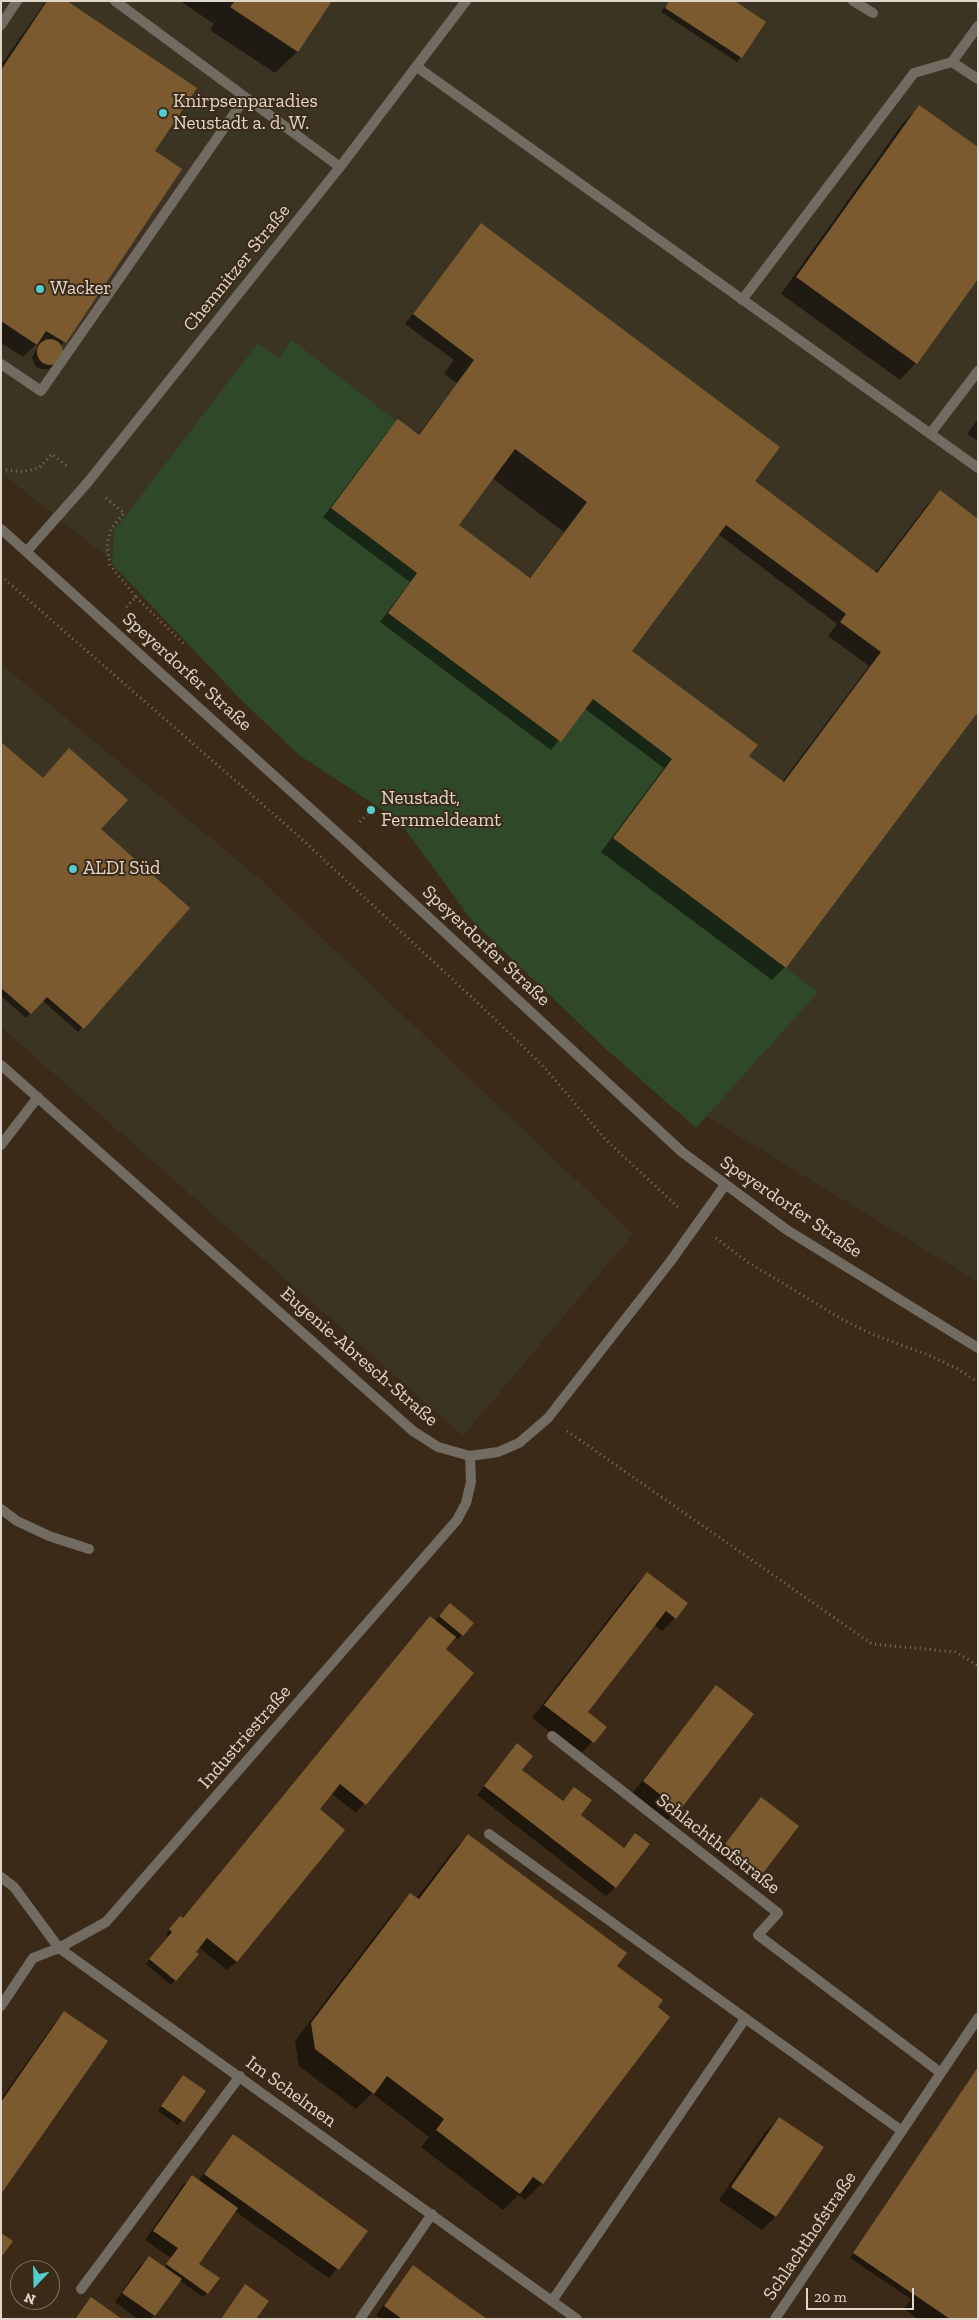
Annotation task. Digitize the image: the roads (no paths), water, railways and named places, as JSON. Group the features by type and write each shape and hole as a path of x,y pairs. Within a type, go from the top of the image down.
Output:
{"street":[{"path":"1,26 17,1"},
{"path":"115,1 340,167"},
{"name":"Chemnitzer Straße","path":"27,550 88,482 340,167 466,1"},
{"path":"853,1 873,13"},
{"path":"742,300 914,73 952,62 978,26"},
{"path":"952,62 978,79"},
{"path":"417,67 978,468"},
{"path":"1,364 41,391 245,98"},
{"path":"930,434 978,371"},
{"name":"Speyerdorfer Straße","path":"1,529 27,550 337,832 682,1152 787,1230 978,1348"},
{"name":"Eugenie-Abresch-Straße","path":"1,1065 413,1431 438,1447 470,1456 498,1452 519,1443 548,1418 698,1224 725,1185"},
{"path":"1,1145 38,1097"},
{"name":"Industriestraße","path":"1,2006 33,1958 58,1948 106,1922 457,1520 466,1503 471,1482 470,1456"},
{"path":"1,1509 17,1521 49,1536 89,1549"},
{"name":"Schlachthofstraße","path":"552,1736 778,1913 758,1935 941,2073"},
{"path":"489,1834 902,2131"},
{"name":"Im Schelmen","path":"1,1877 14,1887 58,1948 240,2076 577,2319"},
{"name":"Schlachthofstraße","path":"776,2319 978,2018"},
{"path":"552,2301 746,2019"},
{"path":"81,2289 240,2076"},
{"path":"360,2319 432,2214"}],"place":[{"name":"Knirpsenparadies Neustadt a. d. W.","path":"163,113"},
{"name":"Wacker","path":"40,289"},
{"name":"Neustadt, Fernmeldeamt","path":"371,810"},
{"name":"ALDI Süd","path":"73,869"}]}
